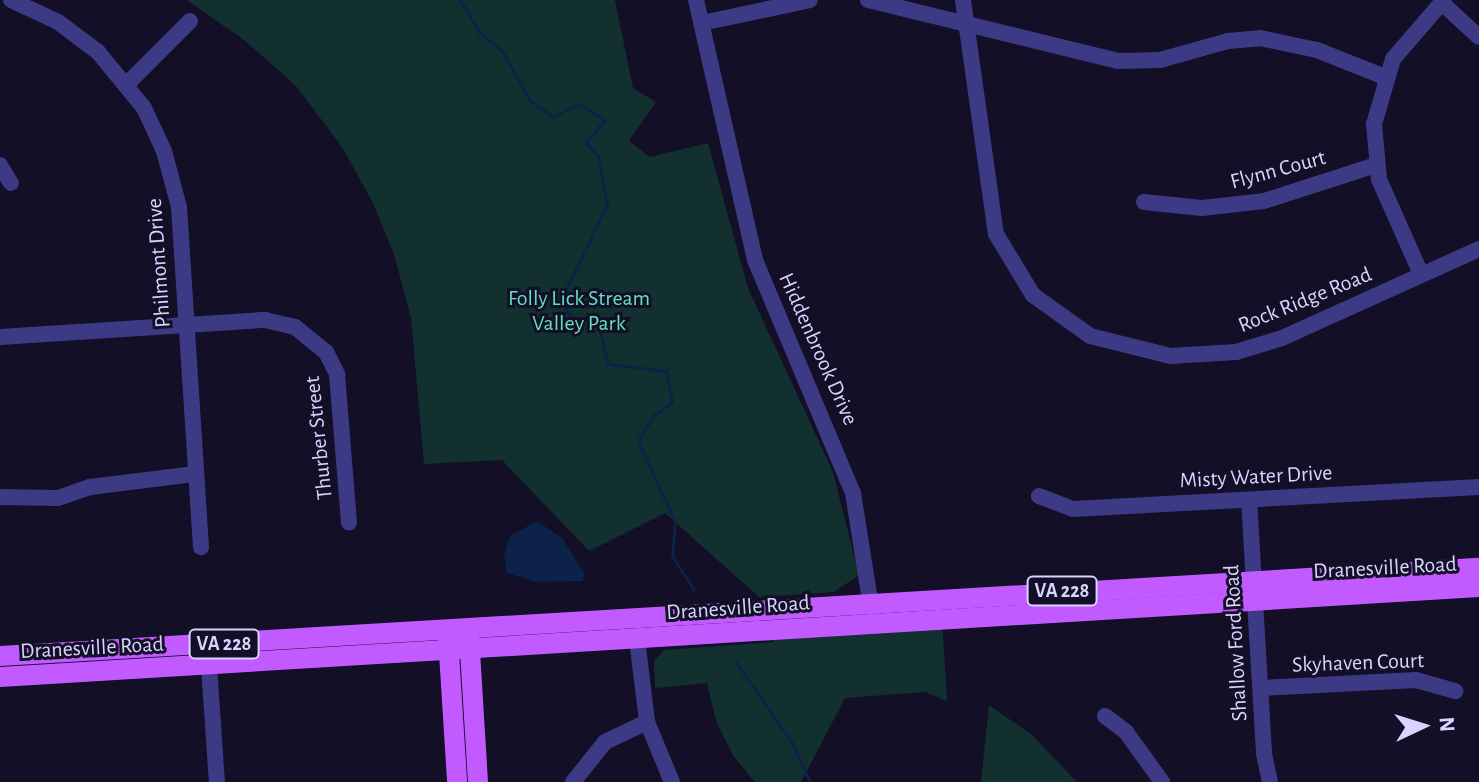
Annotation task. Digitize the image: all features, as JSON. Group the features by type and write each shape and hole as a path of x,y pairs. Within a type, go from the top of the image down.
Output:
{"main road":[{"name":"Dranesville Road","path":"0,677 448,650 469,638 1254,589 1479,568"},
{"name":"Dranesville Road","path":"1254,589 1479,587"},
{"name":"Dranesville Road","path":"0,656 447,629 497,647 637,639 872,613"},
{"path":"447,629 457,782"},
{"path":"469,638 478,782"},
{"path":"486,782 483,671 497,647"}],"street":[{"name":"Philmont Drive","path":"11,0 79,36 127,84 157,133 175,186 201,547"},
{"name":"Hiddenbrook Drive","path":"696,0 755,260 779,326 842,457 861,526 872,613"},
{"path":"702,23 810,0"},
{"path":"868,0 1119,61 1160,60 1244,38 1280,40 1385,77"},
{"name":"Rock Ridge Road","path":"963,0 996,234 1033,295 1077,330 1141,352 1187,357 1236,352 1282,338 1479,249"},
{"path":"1421,274 1376,165 1374,124 1385,77 1407,39 1443,1 1479,37"},
{"path":"127,84 190,21"},
{"path":"0,165 11,183"},
{"name":"Flynn Court","path":"1144,202 1202,208 1240,205 1376,165"},
{"name":"Thurber Street","path":"0,337 280,322 303,332 326,352 340,388 349,523"},
{"path":"0,497 58,498 90,487 195,474"},
{"name":"Misty Water Drive","path":"1039,496 1073,509 1479,487"},
{"name":"Shallow Ford Road","path":"1249,500 1270,782"},
{"path":"637,639 647,722 672,782"},
{"path":"209,666 217,782"},
{"name":"Skyhaven Court","path":"1261,688 1416,680 1455,691"},
{"path":"1105,716 1126,732 1162,782"},
{"path":"573,782 605,742 647,722"}],"green space":[{"name":"Folly Lick Stream Valley Park","path":"187,0 615,0 633,88 656,102 629,141 650,157 708,143 748,288 833,472 859,575 834,592 759,597 665,513 589,551 502,460 424,464 411,318 394,254 373,203 342,147 296,86 244,40"},
{"path":"942,617 947,701 926,692 845,698 801,782 755,782 734,757 716,721 707,683 655,688 654,661 664,650 774,642 771,630"},
{"path":"989,705 1032,735 1077,782 981,782"}],"water":[{"path":"537,521 562,538 584,573 583,581 536,582 507,573 504,556 510,536"}],"waterway":[{"path":"460,0 480,33 502,51 530,100 553,117 579,104 605,120 586,142 598,156 607,205 566,289 567,312 577,320 591,316 598,323 608,364 666,371 672,402 653,416 638,441 675,522 672,556 694,590"},
{"path":"736,662 792,743 810,782"}]}
